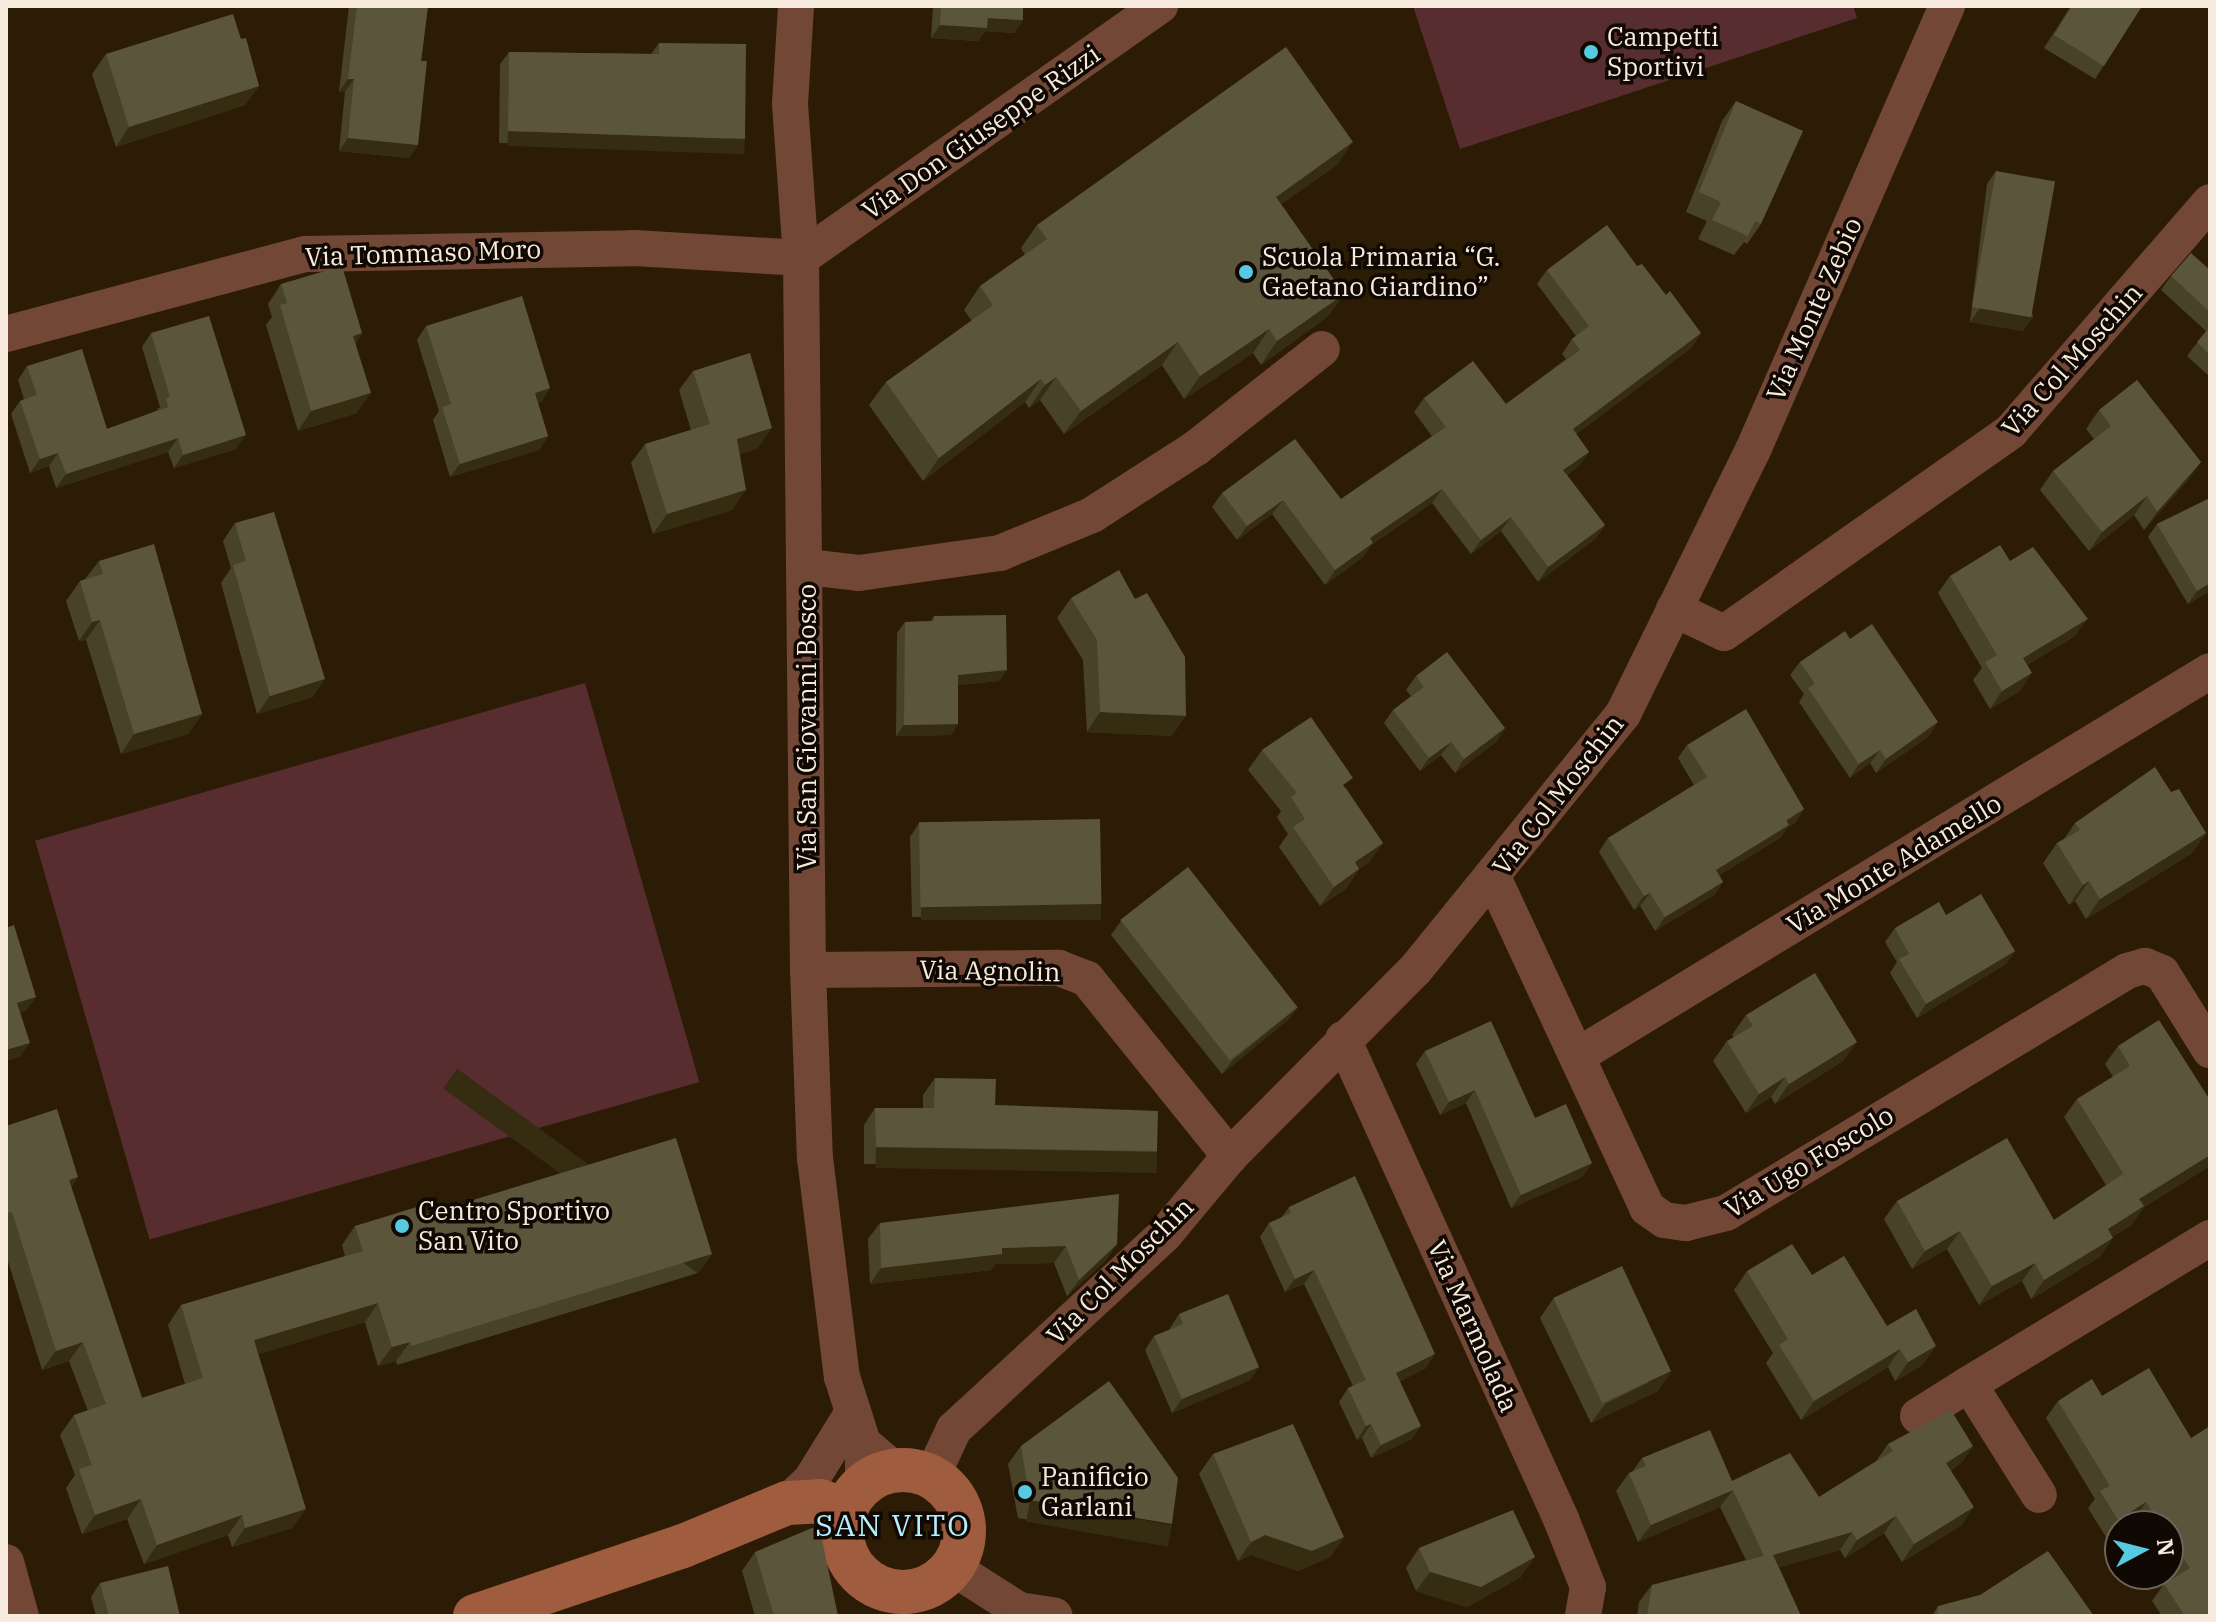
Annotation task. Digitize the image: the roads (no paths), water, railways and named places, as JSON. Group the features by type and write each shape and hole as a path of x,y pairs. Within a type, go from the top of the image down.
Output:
{"street":[{"name":"Via San Giovanni Bosco","path":"796,6 790,104 801,258 807,567 808,970 815,1158 842,1377 875,1466 843,1547 878,1602 920,1591 953,1568 963,1549 961,1507 875,1466"},
{"name":"Via Don Giuseppe Rizzi","path":"801,258 1160,6"},
{"name":"Via Monte Zebio","path":"1674,609 1753,450 1947,6"},
{"name":"Via Col Moschin","path":"475,1616 683,1546 787,1503 820,1501 875,1466 954,1429 1165,1234 1230,1156 1415,970 1623,714 1674,609 1724,633 2011,431 2210,202"},
{"name":"Via Tommaso Moro","path":"6,334 305,254 634,248 801,258"},
{"path":"807,567 859,573 1013,548 1092,515 1170,465 1322,349"},
{"name":"Via Monte Adamello","path":"1577,1056 2210,671"},
{"name":"Via Ugo Foscolo","path":"1493,877 1647,1208 1664,1220 1686,1223 1726,1213 2127,971 2145,966 2162,973 2210,1050"},
{"name":"Via Agnolin","path":"808,970 1059,968 1087,979 1230,1156"},
{"name":"Via Marmolada","path":"1343,1039 1561,1519 1588,1587 1583,1616"},
{"path":"1918,1416 2210,1238"},
{"path":"1969,1384 2039,1495"},
{"name":"Via Col Moschin","path":"787,1503 811,1480 875,1466"},
{"path":"6,1562 21,1616"},
{"path":"953,1568 1019,1610 1055,1616"}],"place":[{"name":"Campetti Sportivi","path":"1591,52"},
{"name":"Scuola Primaria “G. Gaetano Giardino”","path":"1246,272"},
{"name":"Centro Sportivo San Vito","path":"402,1226"},
{"name":"Panificio Garlani","path":"1025,1492"}],"district":[{"name":"SAN VITO","path":"893,1525"}]}
